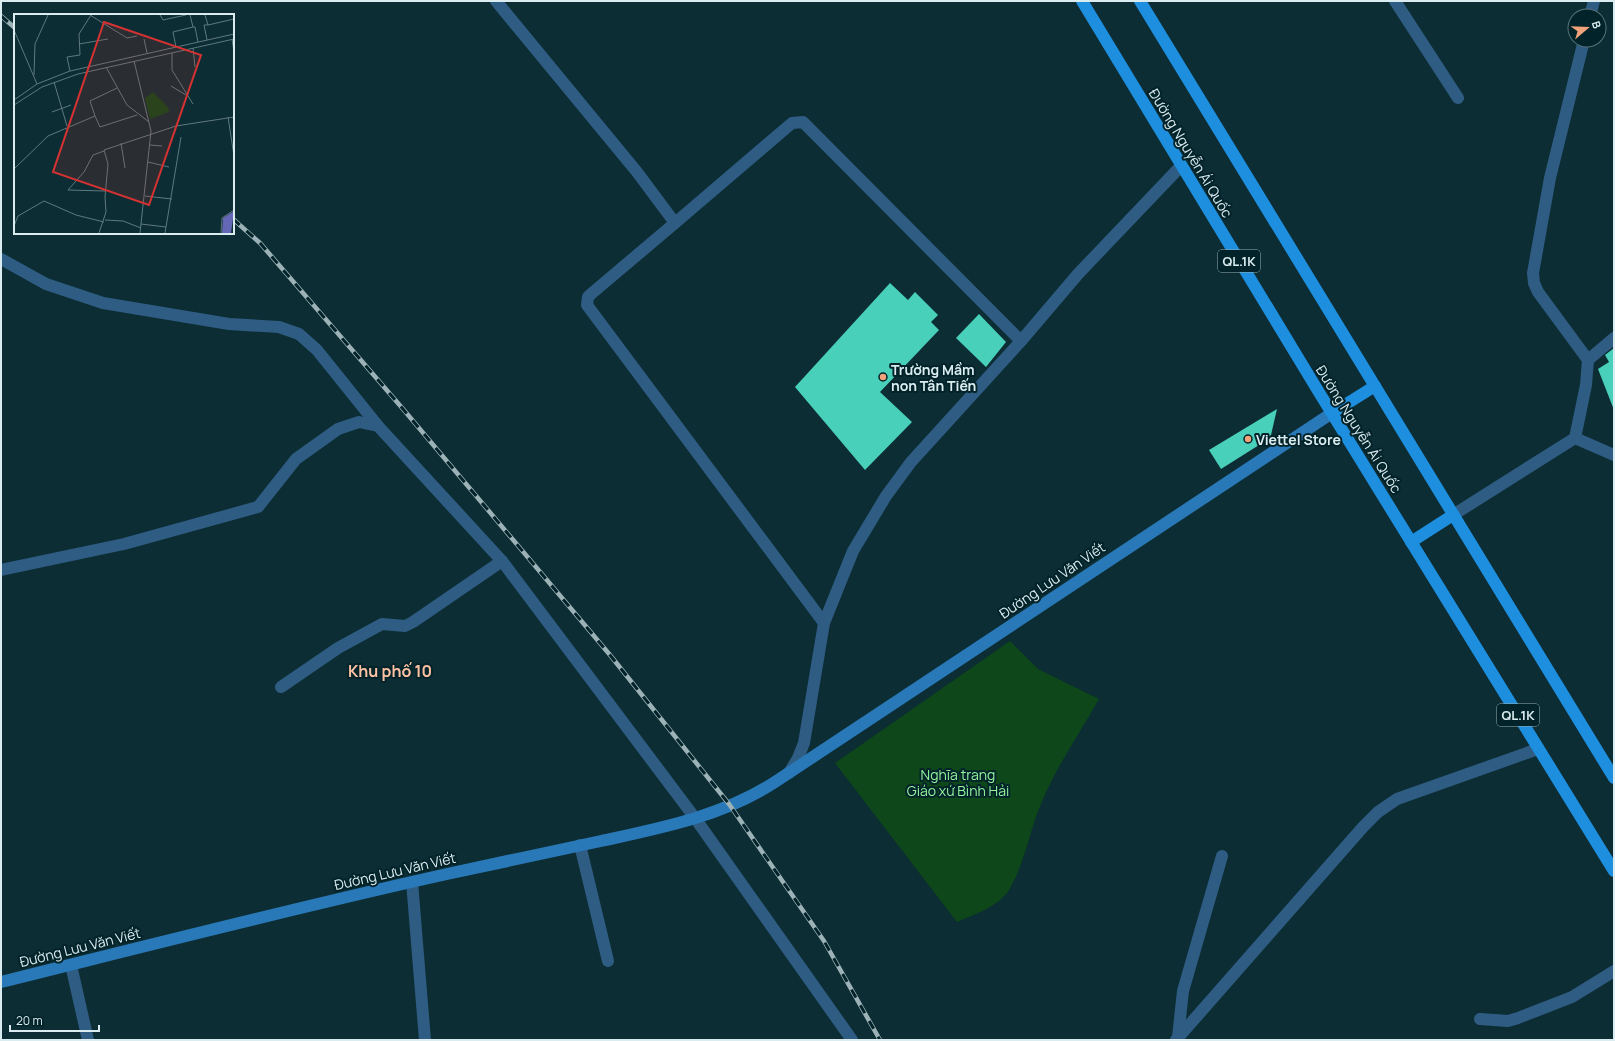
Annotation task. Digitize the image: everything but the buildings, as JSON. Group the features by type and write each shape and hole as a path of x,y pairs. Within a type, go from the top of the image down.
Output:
{"main road":[{"name":"Đường Nguyễn Ái Quốc","path":"1082,1 1332,413 1614,871"},
{"path":"1140,1 1453,515 1612,771"},
{"path":"1332,413 1375,386"},
{"path":"1411,542 1453,515"}],"street":[{"path":"496,1 637,172 675,223"},
{"path":"1395,1 1458,98"},
{"path":"1453,515 1575,438 1586,385 1588,360 1538,292 1534,284 1533,273 1550,178 1582,48"},
{"path":"824,623 587,305 588,297 792,123 803,122 1021,341"},
{"name":"Đường Lưu Văn Viết","path":"788,773 798,758 804,743 824,623 853,551 886,496 912,462 1021,341 1078,274 1181,166"},
{"path":"1,259 46,284 103,303 229,324 279,327 299,334 317,350 378,426 502,561 695,818 852,1040"},
{"path":"1588,360 1614,338"},
{"name":"Đường Lưu Văn Viết","path":"1,982 412,882 580,845 720,811 729,804 751,797 788,773 1332,413"},
{"path":"1,570 124,544 258,507 296,459 338,429 359,422 378,426"},
{"path":"1575,438 1614,455"},
{"path":"281,687 338,648 382,624 405,626 413,622 502,561"},
{"path":"1177,1039 1363,827 1378,812 1397,799 1538,749"},
{"path":"580,845 608,962"},
{"path":"1177,1039 1183,991 1222,856"},
{"path":"412,882 425,1040"},
{"path":"71,965 88,1040"},
{"path":"1480,1019 1508,1020 1518,1018 1572,997 1614,971"}],"green space":[{"name":"Nghĩa trang Giáo xứ Bình Hải","path":"1010,641 1038,669 1099,699 1061,763 1047,790 1019,869 1009,890 999,901 978,913 957,922 835,763"}],"railway":[{"path":"1,16 14,27"},
{"path":"234,220 260,243 403,409 610,655 729,804 824,941 880,1040"}],"place":[{"name":"Trường Mầm non Tân Tiến","path":"883,377"},
{"name":"Viettel Store","path":"1248,439"}],"district":[{"name":"Khu phố 10","path":"390,671"}]}
